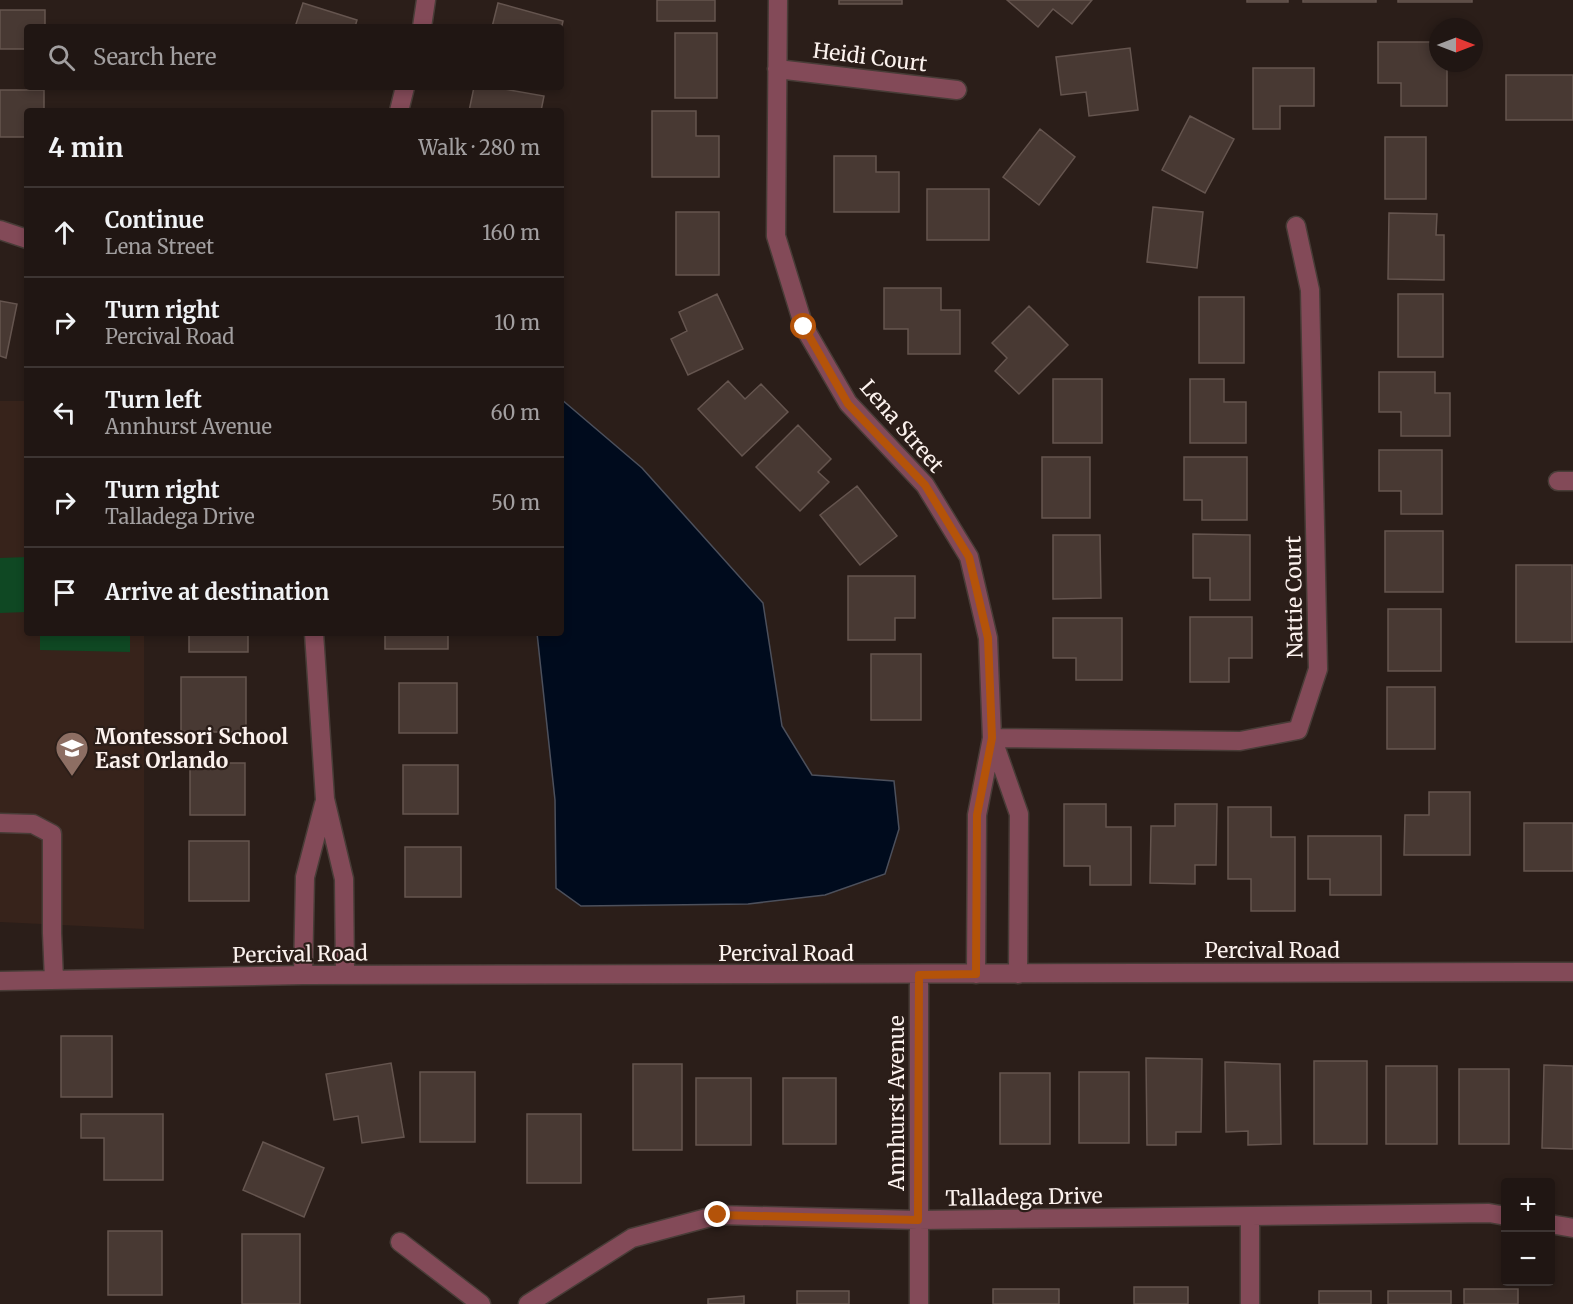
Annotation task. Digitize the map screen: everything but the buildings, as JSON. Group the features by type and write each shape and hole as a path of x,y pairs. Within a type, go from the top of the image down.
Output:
{"street":[{"path":"422,24 426,0"},
{"name":"Lena Street","path":"778,0 776,236 804,327 848,404 925,485 969,557 988,638 992,738 977,815 976,974"},
{"name":"Heidi Court","path":"777,69 957,90"},
{"path":"400,108 404,90"},
{"name":"Nattie Court","path":"992,738 1240,741 1298,730 1318,669 1310,290 1296,226"},
{"path":"0,230 24,238"},
{"path":"314,636 325,799 344,879 345,975"},
{"name":"Lena Street","path":"992,738 1019,814 1018,974"},
{"path":"303,975 305,877 325,799"},
{"path":"0,823 33,824 52,834 54,980"},
{"name":"Percival Road","path":"0,981 303,975 1573,972"},
{"name":"Annhurst Avenue","path":"919,975 919,1304"},
{"name":"Talladega Drive","path":"528,1304 632,1238 718,1215 918,1220 1489,1213 1501,1215"},
{"path":"1250,1217 1250,1304"},
{"path":"1555,1225 1573,1228"},
{"path":"400,1242 481,1304"}],"shaded area":[{"name":"Montessori School East Orlando","path":"0,401 24,401 24,636 144,636 144,929 0,922"}],"green space":[{"path":"24,557 24,612 0,613 0,558"},
{"path":"40,636 130,636 130,652 40,650"}],"water":[{"path":"564,402 642,468 763,603 782,726 812,775 894,781 899,829 885,874 825,895 748,904 581,906 556,888 555,800 537,636 564,636"}],"place":[{"name":"Montessori School East Orlando","path":"72,777"}],"route":[{"path":"718,1215 918,1220 919,975 976,974 977,815 992,738 988,638 969,557 925,485 848,404 804,327"}]}
